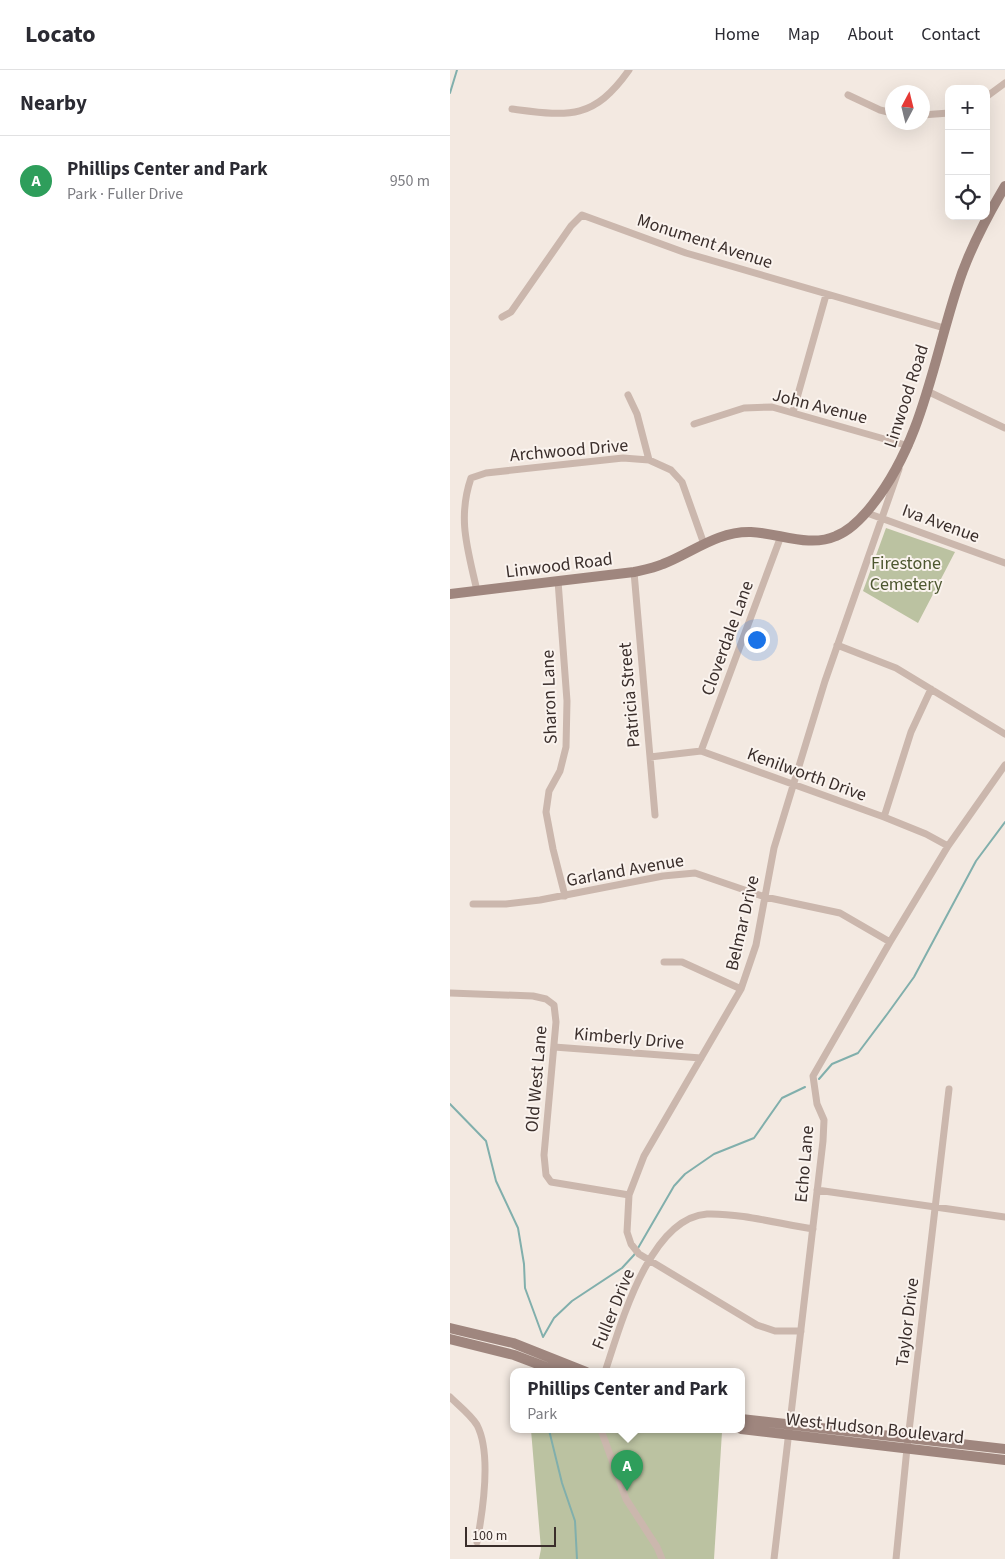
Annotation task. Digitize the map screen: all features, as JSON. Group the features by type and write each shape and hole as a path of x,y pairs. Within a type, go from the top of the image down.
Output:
{"main road":[{"name":"Linwood Road","path":"450,594 634,572 663,564 704,544 738,533 781,536 805,541 825,540 847,530 866,513 900,464 909,446 967,258 1005,186"},
{"path":"450,1328 513,1344 576,1368"},
{"path":"450,1339 514,1355 548,1368"},
{"name":"West Hudson Boulevard","path":"745,1419 832,1429 1005,1460"},
{"name":"West Hudson Boulevard","path":"745,1430 788,1435 1005,1449"}],"street":[{"path":"512,109 567,114 586,109 610,94 629,70"},
{"path":"990,95 1005,83"},
{"path":"848,95 885,111"},
{"path":"930,115 945,113"},
{"name":"Monument Avenue","path":"502,317 511,312 571,226 582,215 686,253 944,328"},
{"path":"793,412 826,295"},
{"path":"926,391 1005,428"},
{"path":"628,395 637,414 649,460"},
{"name":"John Avenue","path":"694,424 753,406 772,407 909,446"},
{"name":"Archwood Drive","path":"477,591 463,522 468,487 471,478 475,475 624,458 649,460 671,470 682,482 704,544"},
{"name":"Belmar Drive","path":"801,1331 775,1332 757,1326 649,1262 631,1244 628,1234 626,1222 629,1195 644,1156 741,989 756,945 774,848 837,645 883,519 900,464"},
{"name":"Iva Avenue","path":"866,513 1005,563"},
{"name":"Cloverdale Lane","path":"701,751 781,536"},
{"name":"Patricia Street","path":"634,572 655,814"},
{"name":"Sharon Lane","path":"558,581 566,701 566,747 560,771 549,790 546,812 552,849 565,896"},
{"path":"837,645 890,665 1005,734"},
{"path":"884,817 911,732 932,689"},
{"name":"Kenilworth Drive","path":"650,757 701,751 884,817 926,834 948,846"},
{"name":"Echo Lane","path":"774,1559 824,1120 818,1104 813,1076 948,846 1005,765"},
{"name":"Garland Avenue","path":"473,904 506,904 565,896 684,873 706,876 765,897 840,913 890,942"},
{"path":"664,962 682,962 741,989"},
{"name":"Old West Lane","path":"450,993 533,996 546,999 554,1005 556,1022 544,1155 546,1175 551,1182 629,1195"},
{"name":"Kimberly Drive","path":"554,1047 702,1058"},
{"name":"Taylor Drive","path":"896,1559 907,1443 949,1089"},
{"path":"817,1190 1005,1217"},
{"name":"Fuller Drive","path":"606,1368 628,1305 649,1262 680,1224 698,1216 717,1215 813,1229"},
{"path":"450,1398 476,1424 485,1448 486,1466 478,1542"},
{"path":"602,1433 626,1499 657,1547 662,1559"}],"green space":[{"name":"Firestone Cemetery","path":"886,528 955,552 918,623 863,591"},
{"path":"531,1433 722,1433 714,1559 539,1559 541,1549"}],"waterway":[{"path":"450,93 457,70"},
{"path":"819,1079 832,1064 858,1053 888,1013 914,977 976,861 1005,822"},
{"path":"543,1337 554,1318 572,1301 622,1268 634,1255 674,1186 685,1174 714,1154 754,1138 782,1098 805,1087"},
{"path":"450,1104 486,1141 496,1181 518,1228 524,1264 525,1288 543,1337"},
{"path":"550,1433 562,1483 575,1521 577,1559"}],"place":[{"name":"Phillips Center and Park","path":"627,1491"}]}
